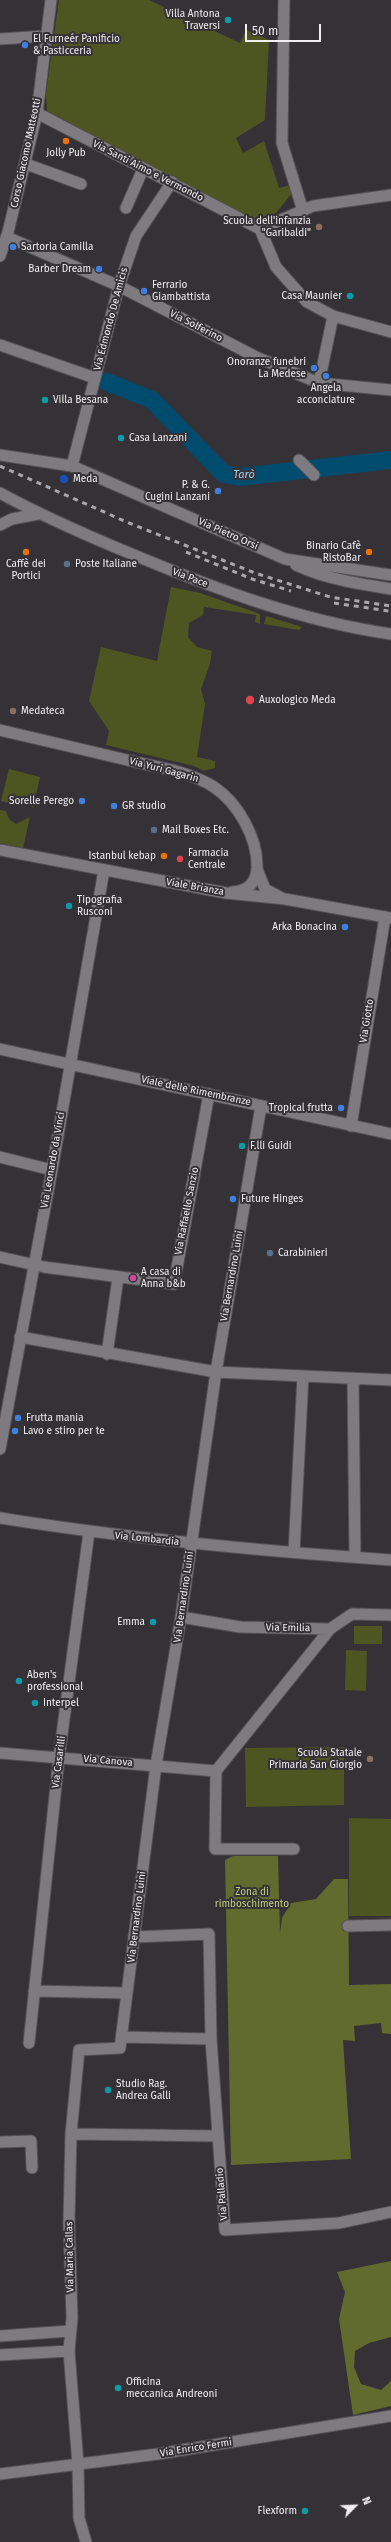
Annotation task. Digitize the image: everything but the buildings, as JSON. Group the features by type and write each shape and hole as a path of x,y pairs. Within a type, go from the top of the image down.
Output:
{"street":[{"name":"Corso Giacomo Matteotti","path":"0,256 5,233 26,164 37,113 51,0"},
{"path":"284,0 282,143 303,211"},
{"path":"0,39 46,36"},
{"name":"Via Santi Aimo e Vermondo","path":"37,113 143,169 172,182 260,230"},
{"path":"26,164 81,184"},
{"path":"126,208 143,169"},
{"name":"Via Edmondo De Amicis","path":"72,466 119,286 136,236 172,182"},
{"path":"391,195 313,206 260,230 276,267 307,302 333,316 391,332"},
{"name":"Via Solferino","path":"5,233 119,286 256,357 319,383 391,390"},
{"path":"319,383 333,316"},
{"path":"0,345 95,378"},
{"name":"Via Pietro Orsi","path":"0,455 72,466 285,559 391,576"},
{"path":"299,460 314,475"},
{"name":"Via Pace","path":"0,492 38,514 170,570 252,601 346,628 391,634"},
{"path":"0,525 12,519 38,514"},
{"path":"285,559 313,572 343,581 391,590"},
{"name":"Via Yuri Gagarin","path":"0,730 179,772 201,780 224,795 240,815 252,842 257,867 265,889 285,899"},
{"name":"Viale Brianza","path":"0,850 226,893 285,899 388,917"},
{"path":"226,893 239,891 250,887 256,875 257,867"},
{"name":"Via Leonardo da Vinci","path":"0,1449 4,1408 20,1337 52,1170 104,870"},
{"name":"Via Giotto","path":"352,1126 388,917"},
{"name":"Viale delle Rimembranze","path":"0,1049 391,1134"},
{"name":"Via Raffaello Sanzio","path":"0,1257 34,1265 118,1278 174,1284 209,1094"},
{"name":"Via Bernardino Luini","path":"122,2037 156,1765 181,1617 216,1372 261,1106"},
{"path":"0,1157 52,1170"},
{"path":"107,1354 118,1278"},
{"path":"20,1337 107,1354 216,1372 391,1380"},
{"path":"294,1552 303,1376"},
{"path":"353,1378 355,1557"},
{"name":"Via Lombardia","path":"0,1518 89,1532 191,1543 391,1560"},
{"name":"Via Casarilli","path":"28,2043 59,1757 89,1532"},
{"path":"294,1849 215,1849 216,1771 330,1629 352,1614 391,1615"},
{"name":"Via Emilia","path":"181,1617 240,1627 330,1629"},
{"name":"Via Canova","path":"0,1753 216,1771"},
{"path":"348,1926 391,1925"},
{"path":"71,2134 217,2136 211,2039 209,1934 134,1937"},
{"path":"34,1992 127,1993"},
{"path":"122,2037 211,2039"},
{"name":"Via Maria Callas","path":"86,2542 79,2518 78,2464 69,2351 69,2331 72,2318 69,2222 71,2134 79,2050 120,2048 122,2037"},
{"name":"Via Palladio","path":"217,2136 225,2230 339,2223 391,2212"},
{"path":"0,2142 31,2141 32,2168"},
{"path":"0,2336 69,2331"},
{"path":"0,2355 69,2351"},
{"name":"Via Enrico Fermi","path":"0,2474 158,2454 391,2416"}],"green space":[{"path":"59,0 149,0 240,43 246,30 269,40 265,120 236,138 243,153 264,141 279,188 290,185 292,193 276,213 256,221 47,111 46,94"},
{"path":"171,587 200,593 260,614 260,624 255,622 256,615 204,607 203,615 189,623 188,637 197,647 212,651 210,664 201,689 205,704 197,757 215,761 215,768 204,771 194,766 106,745 109,731 89,701 101,647 157,661"},
{"path":"266,616 302,627 299,630 264,624"},
{"path":"9,769 40,777 33,808 23,796 14,797 8,803 1,801"},
{"path":"0,810 6,811 9,819 16,824 30,817 23,848 0,843"},
{"path":"354,1626 382,1626 382,1644 354,1644"},
{"path":"346,1650 367,1651 366,1691 345,1690"},
{"path":"344,1747 344,1805 246,1807 245,1748"},
{"path":"349,1818 391,1819 391,1916 349,1916"},
{"name":"Zona di rimboschimento","path":"233,1856 278,1856 280,1933 282,1918 291,1903 316,1899 334,1879 348,1879 349,1985 391,1984 391,2034 382,2033 381,2023 354,2026 355,2041 343,2040 351,2159 231,2165 225,1860"},
{"path":"391,2261 391,2337 369,2343 355,2351 354,2367 361,2384 381,2390 391,2381 391,2406 353,2415 339,2319 345,2292 337,2272"}],"waterway":[{"name":"Tarò","path":"107,382 152,400 224,474 240,477 391,460"}],"railway":[{"path":"0,466 129,523 255,573 330,597 391,606"},
{"path":"186,552 252,579 291,591"},
{"path":"334,603 389,611"}],"place":[{"name":"Villa Antona Traversi","path":"228,20"},
{"name":"El Furneér Panificio & Pasticceria","path":"25,45"},
{"name":"Jolly Pub","path":"66,141"},
{"name":"Scuola dell'infanzia \"Garibaldi\"","path":"319,227"},
{"name":"Sartoria Camilla","path":"13,247"},
{"name":"Barber Dream","path":"99,269"},
{"name":"Ferrario Giambattista","path":"144,291"},
{"name":"Casa Maunier","path":"350,296"},
{"name":"Onoranze funebri La Medese","path":"314,368"},
{"name":"Angela acconciature","path":"326,376"},
{"name":"Villa Besana","path":"45,400"},
{"name":"Casa Lanzani","path":"121,438"},
{"name":"Meda","path":"64,479"},
{"name":"P. & G. Cugini Lanzani","path":"218,491"},
{"name":"Caffè dei Portici","path":"26,552"},
{"name":"Binario Cafè RistoBar","path":"369,552"},
{"name":"Poste Italiane","path":"67,564"},
{"name":"Auxologico Meda","path":"250,700"},
{"name":"Medateca","path":"13,711"},
{"name":"Sorelle Perego","path":"82,801"},
{"name":"GR studio","path":"114,806"},
{"name":"Mail Boxes Etc.","path":"154,830"},
{"name":"Istanbul kebap","path":"164,856"},
{"name":"Farmacia Centrale","path":"180,859"},
{"name":"Tipografia Rusconi","path":"69,906"},
{"name":"Arka Bonacina","path":"345,927"},
{"name":"Tropical frutta","path":"341,1108"},
{"name":"F.lli Guidi","path":"242,1146"},
{"name":"Future Hinges","path":"233,1199"},
{"name":"Carabinieri","path":"270,1253"},
{"name":"A casa di Anna b&b","path":"133,1278"},
{"name":"Frutta mania","path":"18,1418"},
{"name":"Lavo e stiro per te","path":"15,1431"},
{"name":"Emma","path":"153,1622"},
{"name":"Aben's professional","path":"19,1681"},
{"name":"Interpel","path":"35,1703"},
{"name":"Scuola Statale Primaria San Giorgio","path":"370,1759"},
{"name":"Studio Rag. Andrea Galli","path":"108,2090"},
{"name":"Officina meccanica Andreoni","path":"118,2388"},
{"name":"Flexform","path":"305,2511"}]}
